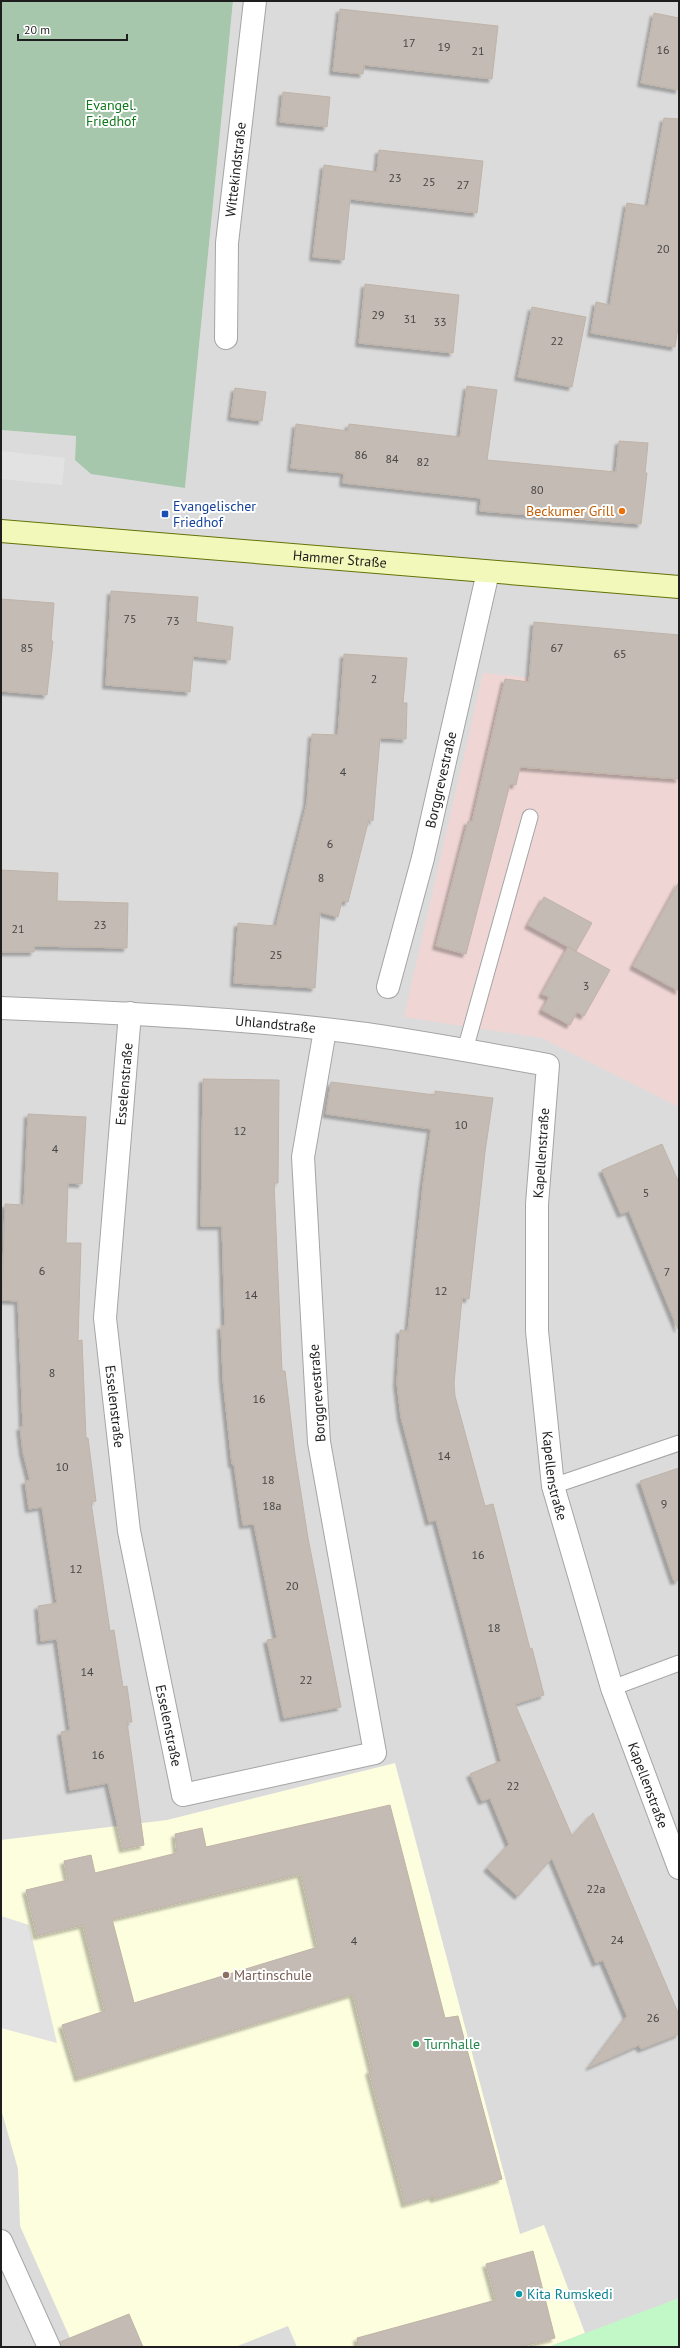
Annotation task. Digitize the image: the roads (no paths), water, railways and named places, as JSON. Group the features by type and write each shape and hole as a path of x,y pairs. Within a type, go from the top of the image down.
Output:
{"main road":[{"name":"Hammer Straße","path":"1,531 679,587"}],"street":[{"name":"Wittekindstraße","path":"226,338 227,243 255,1"},
{"name":"Borggrevestraße","path":"388,987 423,858 488,572"},
{"name":"Uhlandstraße","path":"1,1008 130,1013 326,1030 465,1050 548,1065"},
{"name":"Esselenstraße","path":"130,1013 105,1318 129,1531 183,1795 375,1753"},
{"name":"Borggrevestraße","path":"326,1030 303,1157 319,1442 375,1753"},
{"name":"Kapellenstraße","path":"548,1065 538,1204 537,1331 553,1486 612,1688 679,1868"},
{"path":"1,2241 49,2347"}],"lane":[{"path":"465,1050 530,817"},
{"path":"553,1486 679,1443"},
{"path":"612,1688 679,1663"}],"place":[{"name":"Beckumer Grill","path":"622,511"},
{"name":"Evangelischer Friedhof","path":"165,514"},
{"name":"Martinschule","path":"226,1975"},
{"name":"Turnhalle","path":"416,2044"},
{"name":"Kita Rumskedi","path":"519,2294"}],"park label":[{"name":"Evangel. Friedhof","path":"111,114"}]}
